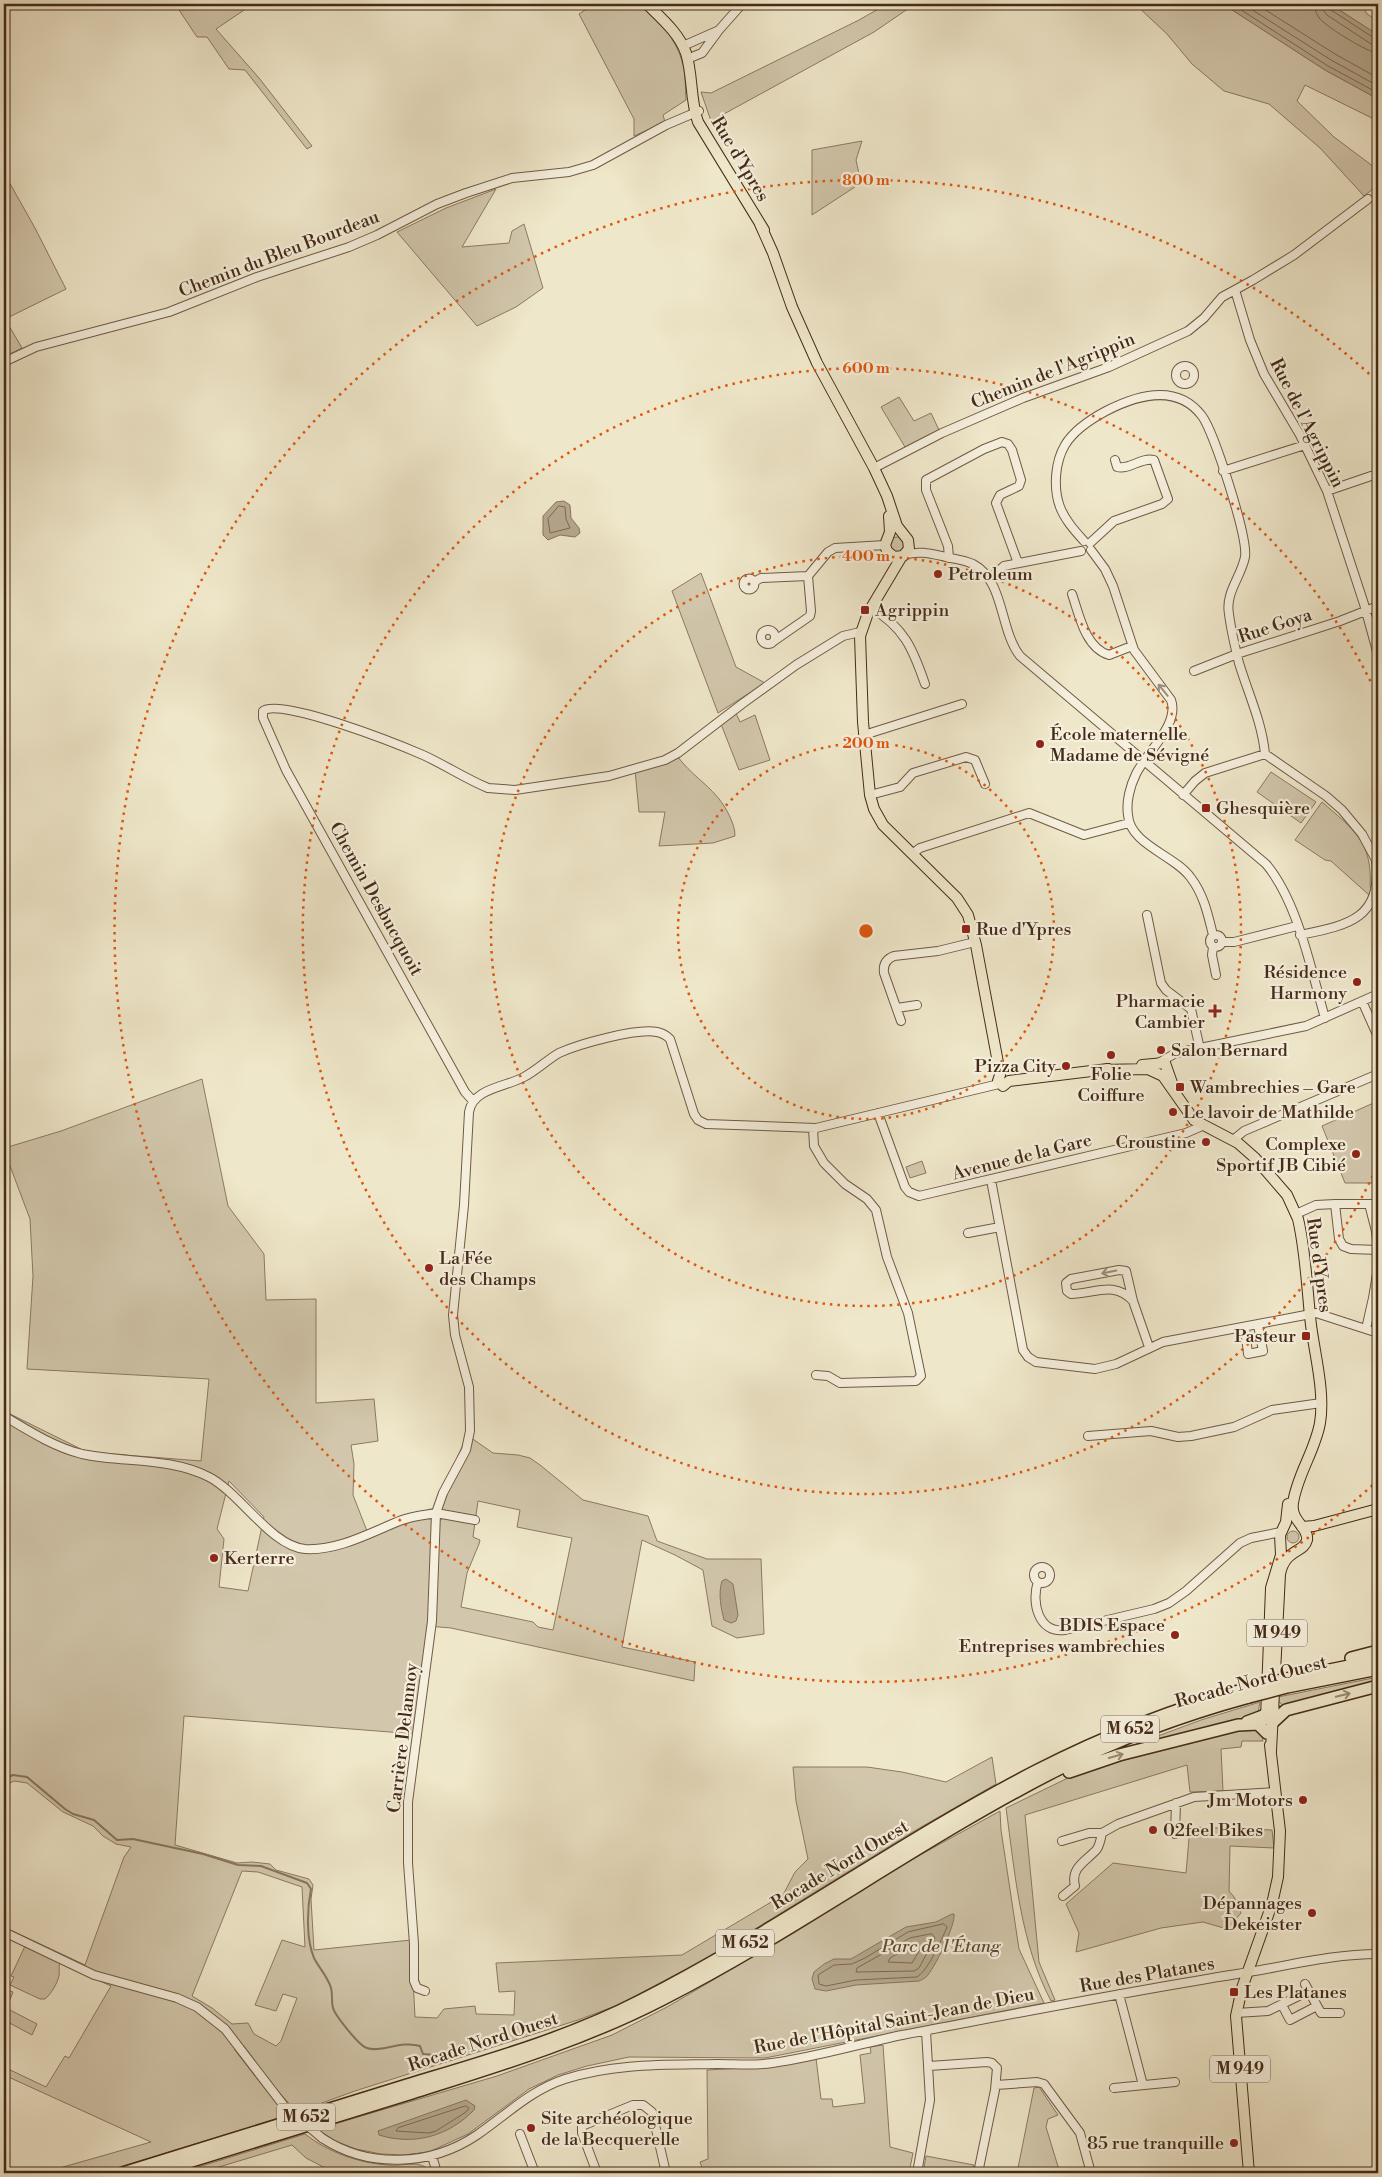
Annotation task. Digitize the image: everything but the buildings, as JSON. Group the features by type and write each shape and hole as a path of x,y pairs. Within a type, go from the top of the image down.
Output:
{"highway":[{"path":"1302,1675 1334,1662 1378,1651"},
{"name":"Rocade Nord Ouest","path":"1286,1683 1302,1675 1378,1660"},
{"name":"Rocade Nord Ouest","path":"124,2173 509,2054 602,2019 702,1968 989,1802 1017,1788 1056,1761 1115,1735 1184,1708 1286,1683 1378,1669"},
{"path":"1017,1788 1119,1755 1238,1725 1270,1714 1378,1686"},
{"path":"1238,1725 1258,1724 1270,1714 1286,1710"},
{"name":"Rocade Nord Ouest","path":"153,2173 498,2066 598,2030 659,2001 713,1972 989,1802"}],"main road":[{"name":"Rue d'Ypres","path":"647,4 675,34 683,46 688,59 697,112 703,132 780,255 809,344 825,378 874,468 897,526 907,538"},
{"name":"Rue d'Ypres","path":"881,483 890,524 887,545 889,565 883,587"},
{"path":"895,534 907,538 909,549 903,556 892,556 887,545 895,534"},
{"name":"Rue d'Ypres","path":"903,556 871,608 860,632 859,645 864,735 870,795 880,822 959,901 968,916 1003,1080"},
{"name":"Rue d'Ypres","path":"1162,1068 1191,1118 1202,1126 1233,1140 1247,1149 1287,1195 1296,1214 1301,1238 1321,1403 1316,1439 1288,1504 1286,1522 1281,1537 1281,1555 1271,1588 1270,1714 1271,1751 1280,1840 1278,1877 1272,1904 1236,2013 1250,2173"},
{"path":"1003,1080 1102,1070 1162,1068"},
{"name":"Rue d'Ypres","path":"1297,1485 1292,1512 1301,1527"},
{"path":"1332,1521 1313,1532 1306,1543 1296,1551 1286,1549 1281,1537 1290,1525 1301,1527 1314,1526 1332,1521 1378,1509"},
{"path":"1301,1527 1307,1535 1306,1543"},
{"name":"Rue d'Ypres","path":"1270,1714 1280,1574 1286,1557 1296,1551"}],"street":[{"path":"688,59 702,53 741,4"},
{"path":"683,46 701,40 719,30"},
{"name":"Chemin du Bleu Bourdeau","path":"4,362 36,347 169,312 257,277 372,238 437,204 466,193 512,178 569,172 593,165 666,125 697,112"},
{"name":"Chemin de l'Agrippin","path":"874,468 950,429 1012,402 1109,367 1188,331 1198,324 1222,297 1294,255 1368,199"},
{"name":"Rue de l'Agrippin","path":"1235,290 1250,340 1264,374 1305,445 1327,490 1366,611 1378,656"},
{"path":"1177,397 1182,384"},
{"path":"1216,975 1212,955 1213,947 1209,942 1213,935 1203,900 1192,878 1138,837 1129,823 1128,806 1131,789 1143,762 1166,730 1173,705 1172,700 1140,660 1132,646 1113,586 1105,569 1066,518 1057,496 1057,473 1066,444 1087,422 1127,401 1154,395 1177,397 1191,404 1203,417 1236,507 1245,553 1228,605 1237,654 1258,722 1265,754 1315,787 1342,810 1362,834 1377,859 1378,879 1376,892 1364,912 1344,925 1300,935"},
{"path":"949,558 948,546 926,490 926,480 984,449 1002,442 1010,447 1021,480 1020,486 1000,495 996,503 1018,564"},
{"path":"1223,471 1305,445"},
{"path":"989,579 1002,566 1081,551 1087,553 1088,545 1114,522 1162,504 1168,499 1154,460 1148,459 1120,468 1117,467 1114,460"},
{"path":"1327,490 1370,476 1378,476"},
{"path":"907,538 926,552 972,564 981,569 989,579 1012,645 1020,656 1143,762 1266,864 1285,892 1325,1018"},
{"path":"774,641 810,616 808,576 828,552 835,548 887,545"},
{"path":"903,556 926,552"},
{"path":"754,582 761,578 808,576"},
{"path":"1072,594 1086,634 1102,652 1109,655 1132,646"},
{"name":"Rue Goya","path":"1194,671 1237,654 1378,606"},
{"path":"871,608 887,617 900,630 925,684"},
{"name":"Chemin Desbucquoit","path":"473,1101 465,1092 286,770 263,718 262,713 265,709 279,708 353,728 422,755 488,788 521,790 609,776 670,758 796,665 836,639 847,634 860,632"},
{"path":"864,735 962,704"},
{"path":"1183,795 1197,778 1208,772 1265,754"},
{"path":"870,795 900,787 913,773 966,757 975,760 985,784"},
{"path":"912,854 920,848 1026,814 1037,814 1084,835 1129,823"},
{"path":"1147,915 1161,984 1191,1009 1200,1049"},
{"path":"1213,947 1219,946 1222,942 1234,942 1297,926"},
{"path":"1213,935 1220,936 1222,942"},
{"path":"901,1020 884,973 884,967 888,959 975,942"},
{"path":"1162,1068 1174,1059 1191,1051 1299,1028 1378,994"},
{"path":"1362,1001 1378,1037"},
{"path":"897,1008 917,1005"},
{"path":"473,1101 482,1094 525,1077 566,1051 600,1040 656,1031 670,1039 691,1106 696,1117 701,1122 813,1128 1003,1080"},
{"path":"1233,1140 1244,1131 1378,1074"},
{"name":"Carrière Delannoy","path":"425,1991 417,1988 414,1981 414,1950 408,1863 408,1802 432,1622 436,1512 443,1493 464,1455 470,1432 469,1387 455,1335 452,1314 462,1239 469,1112 473,1101"},
{"name":"Avenue de la Gare","path":"878,1113 907,1190 915,1196 991,1180 1186,1133 1202,1126"},
{"path":"813,1128 814,1146 821,1158 834,1174 867,1199 876,1210 888,1257 908,1313 921,1376 916,1382 840,1383 828,1376 816,1374"},
{"path":"991,1180 1023,1350 1030,1359 1040,1363 1095,1369 1116,1364 1149,1347 1168,1341 1310,1314 1322,1314 1378,1333"},
{"path":"1335,1204 1339,1239 1343,1246 1351,1249 1378,1250 1376,1231 1369,1204"},
{"path":"1296,1214 1316,1205 1378,1204"},
{"path":"968,1233 1000,1227"},
{"path":"1366,1329 1376,1298 1378,1268"},
{"path":"1133,1301 1121,1291 1110,1288 1071,1294 1067,1291 1066,1283 1071,1279 1124,1270 1128,1275 1133,1301 1149,1347"},
{"path":"1244,1328 1248,1354 1263,1352 1258,1325"},
{"path":"1088,1436 1151,1430 1173,1436 1191,1436 1234,1427 1272,1410 1321,1403"},
{"path":"4,1416 42,1438 73,1451 89,1455 169,1465 208,1476 224,1487 281,1540 300,1548 316,1549 338,1545 405,1519 436,1512 474,1520"},
{"path":"1038,1582 1034,1599 1039,1617 1051,1629 1064,1630 1169,1604 1236,1545 1258,1536 1281,1537"},
{"path":"1062,1841 1090,1832 1102,1833 1118,1824 1194,1797 1276,1792"},
{"path":"1175,1834 1176,1803"},
{"path":"1064,1896 1075,1886 1074,1881 1078,1866 1099,1847 1102,1833"},
{"name":"Rue de l'Hôpital Saint-Jean de Dieu","path":"4,1932 94,1975 172,1997 197,2007 225,2029 284,2106 322,2138 341,2149 387,2160 432,2156 467,2141 538,2090 575,2076 638,2065 770,2063 926,2030 1050,2007"},
{"name":"Rue des Platanes","path":"1050,2007 1330,1958 1378,1954"},
{"path":"1236,2013 1264,2012 1282,2005 1307,1987 1320,2013 1340,2013"},
{"path":"1119,1994 1143,2085"},
{"path":"1282,2005 1290,2020 1317,2006"},
{"path":"917,2173 929,2108 929,2066 926,2030"},
{"path":"929,2066 992,2063 997,2068 996,2085 978,2173"},
{"path":"996,2085 1038,2082 1044,2084 1080,2133 1091,2173"},
{"path":"1114,2088 1175,2082"},
{"path":"597,2173 582,2133 582,2126 636,2104 646,2106 652,2112 666,2173"},
{"path":"520,2134 535,2173"},
{"path":"432,2156 437,2173"}],"green space":[{"path":"175,4 253,4 216,29 259,78 312,146 307,149 245,70 229,69 207,37 197,37"},
{"path":"594,4 641,4 671,37 682,61 685,75 686,100 663,115 665,122 634,136 634,119 579,14"},
{"path":"887,4 915,4 874,32 711,121 701,92 711,93 859,20"},
{"path":"1135,4 1223,4 1325,70 1378,99 1378,121 1305,85 1297,101 1334,137 1378,170 1378,185 1364,196 1320,148 1269,104 1224,91 1192,64 1167,34"},
{"path":"1330,4 1362,4 1367,14 1378,21 1378,35"},
{"path":"862,141 856,160 861,183 812,215 812,150"},
{"path":"4,173 66,289 5,319 22,348 4,357"},
{"path":"496,189 462,247 509,243 512,231 524,224 543,288 516,307 477,326 397,232 446,208"},
{"path":"899,397 914,421 931,413 939,430 905,447 881,407"},
{"path":"897,537 905,545 897,553 889,545"},
{"path":"701,573 736,667 765,683 718,713 672,591"},
{"path":"735,711 740,722 755,715 770,760 739,770 721,724"},
{"path":"678,757 725,807 734,826 735,836 713,843 659,846 665,812 639,812 635,770"},
{"path":"1271,772 1316,802 1301,823 1257,792"},
{"path":"1322,802 1352,829 1364,847 1370,872 1370,887 1373,890 1369,895 1331,861 1325,860 1295,840"},
{"path":"202,1079 228,1206 264,1254 266,1300 316,1299 316,1403 374,1399 378,1441 351,1445 354,1464 353,1495 367,1531 435,1510 467,1435 493,1453 530,1458 583,1500 648,1516 657,1541 707,1559 761,1559 764,1634 737,1638 712,1626 703,1570 642,1540 622,1647 695,1662 694,1681 451,1628 428,1626 416,1734 184,1716 175,1845 237,1863 270,1864 276,1870 309,1879 313,1885 311,1899 314,1950 411,1940 415,2017 437,2018 444,2009 475,2006 476,2014 514,2015 515,1991 499,1992 496,1963 682,1955 783,1895 795,1872 808,1859 796,1801 793,1767 867,1767 902,1772 946,1782 992,1757 996,1784 916,1830 711,1956 618,2005 578,2020 355,2091 297,2112 277,2090 243,2045 234,2049 286,2116 100,2173 42,2173 151,2142 4,2075 4,2067 46,2087 65,2056 69,2058 111,1986 60,1963 57,1982 52,1992 45,1999 40,1999 10,1985 14,1977 11,1976 25,1946 4,1936 4,1927 85,1965 124,1857 131,1847 116,1844 103,1836 93,1826 63,1812 27,1783 14,1781 4,1786 4,1411 87,1452 201,1461 209,1379 27,1369 33,1276 30,1219 4,1150 8,1147 61,1131","holes":["229,1481 264,1517 248,1591 219,1587 224,1539 217,1529","478,1501 520,1510 517,1527 572,1538 553,1630 538,1627 533,1622 461,1607 467,1573 480,1540 473,1537","242,1871 258,1872 302,1887 305,1947 282,1940 255,2005 276,2011 283,1994 297,1998 281,2041 276,2046 254,2034 248,2023 232,2024 212,2008 192,1996"]},
{"name":"Complexe Sportif JB Cibié","path":"1378,1101 1378,1183 1345,1183 1322,1126"},
{"path":"922,1161 926,1173 910,1178 906,1167"},
{"path":"1291,1531 1295,1531 1299,1537 1295,1543 1291,1543 1287,1539 1287,1535"},
{"path":"1378,1677 1378,1683 1290,1705 1283,1705 1279,1702 1278,1697"},
{"path":"1260,1702 1258,1713 1247,1718 1123,1749 1201,1720"},
{"path":"1250,1728 1259,1732 1263,1741 1242,1741 1241,1747 1221,1749 1223,1791 1190,1792 1187,1765 1025,1815 1039,1962 1055,2000 1051,2001 1032,1955 1020,1907 1006,1808 1070,1777 1101,1766"},
{"name":"Parc de l'Étang","path":"1000,1811 1001,1830 1019,1949 1044,2003 765,2058 629,2057 587,2066 558,2075 529,2089 468,2134 429,2152 404,2155 381,2154 356,2149 335,2141 317,2129 497,2076 612,2035 667,2007 795,1932 900,1866"},
{"path":"1190,1827 1272,1830 1274,1848 1230,1846 1229,1891 1234,1897 1241,1913 1227,1929 1203,1922 1161,1928 1076,1952 1079,1933 1066,1904 1113,1863 1186,1873"},
{"path":"4,1989 13,1992 4,2014"},
{"path":"8,2009 37,2024 32,2035 4,2020"},
{"path":"883,2045 890,2147 913,2153 909,2173 704,2173 700,2162 708,2159 707,2070 764,2067 816,2058 821,2099 832,2099 833,2107 865,2103 860,2055 871,2053 870,2047"},
{"path":"1039,2087 1058,2115 1048,2119 1046,2127 1060,2173 1017,2173 1034,2088"},
{"path":"305,2134 323,2146 344,2156 377,2164 418,2164 427,2168 430,2173 335,2173 306,2158 292,2145 199,2173 179,2173"},
{"path":"926,2156 974,2165 972,2173 923,2173"}],"water":[{"path":"1223,4 1330,4 1378,35 1378,99 1325,70"},
{"path":"564,501 570,505 571,518 579,528 580,533 575,537 560,535 548,540 543,535 543,516 556,502"},
{"path":"726,1579 733,1584 738,1615 736,1621 731,1623 724,1620 720,1600 722,1581"},
{"path":"954,1914 954,1919 944,1947 930,1973 923,1979 919,1981 856,1985 826,1991 815,1989 812,1979 814,1972 824,1964 834,1959 851,1959 906,1927 936,1922"},
{"path":"466,2100 475,2106 474,2110 454,2126 442,2132 418,2139 392,2138 379,2135 378,2131"}],"waterway":[{"path":"4,1779 13,1775 27,1777 65,1809 73,1814 94,1820 117,1840 133,1839 203,1854 238,1865 261,1866 307,1883 311,1889 308,1924 311,1950 330,1984 333,2008 343,2023 353,2036 367,2048 379,2049 406,2044 420,2046 423,2054 435,2055"}],"place":[{"name":"Petroleum","path":"938,574"},
{"name":"Agrippin","path":"865,610"},
{"name":"École maternelle Madame de Sévigné","path":"1040,744"},
{"name":"Ghesquière","path":"1206,808"},
{"name":"Rue d'Ypres","path":"966,929"},
{"name":"Résidence Harmony","path":"1357,982"},
{"name":"Pharmacie Cambier","path":"1215,1011"},
{"name":"Salon Bernard","path":"1161,1050"},
{"name":"Folie Coiffure","path":"1111,1055"},
{"name":"Pizza City","path":"1066,1066"},
{"name":"Wambrechies – Gare","path":"1180,1087"},
{"name":"Le lavoir de Mathilde","path":"1173,1112"},
{"name":"Croustine","path":"1206,1142"},
{"name":"Complexe Sportif JB Cibié","path":"1356,1154"},
{"name":"La Fée des Champs","path":"429,1268"},
{"name":"Pasteur","path":"1306,1336"},
{"name":"Kerterre","path":"214,1558"},
{"name":"BDIS Espace Entreprises wambrechies","path":"1175,1635"},
{"name":"Jm Motors","path":"1303,1800"},
{"name":"02feel Bikes","path":"1153,1830"},
{"name":"Dépannages Dekeister","path":"1312,1913"},
{"name":"Les Platanes","path":"1234,1992"},
{"name":"Site archéologique de la Becquerelle","path":"531,2128"},
{"name":"85 rue tranquille","path":"1234,2143"}]}
